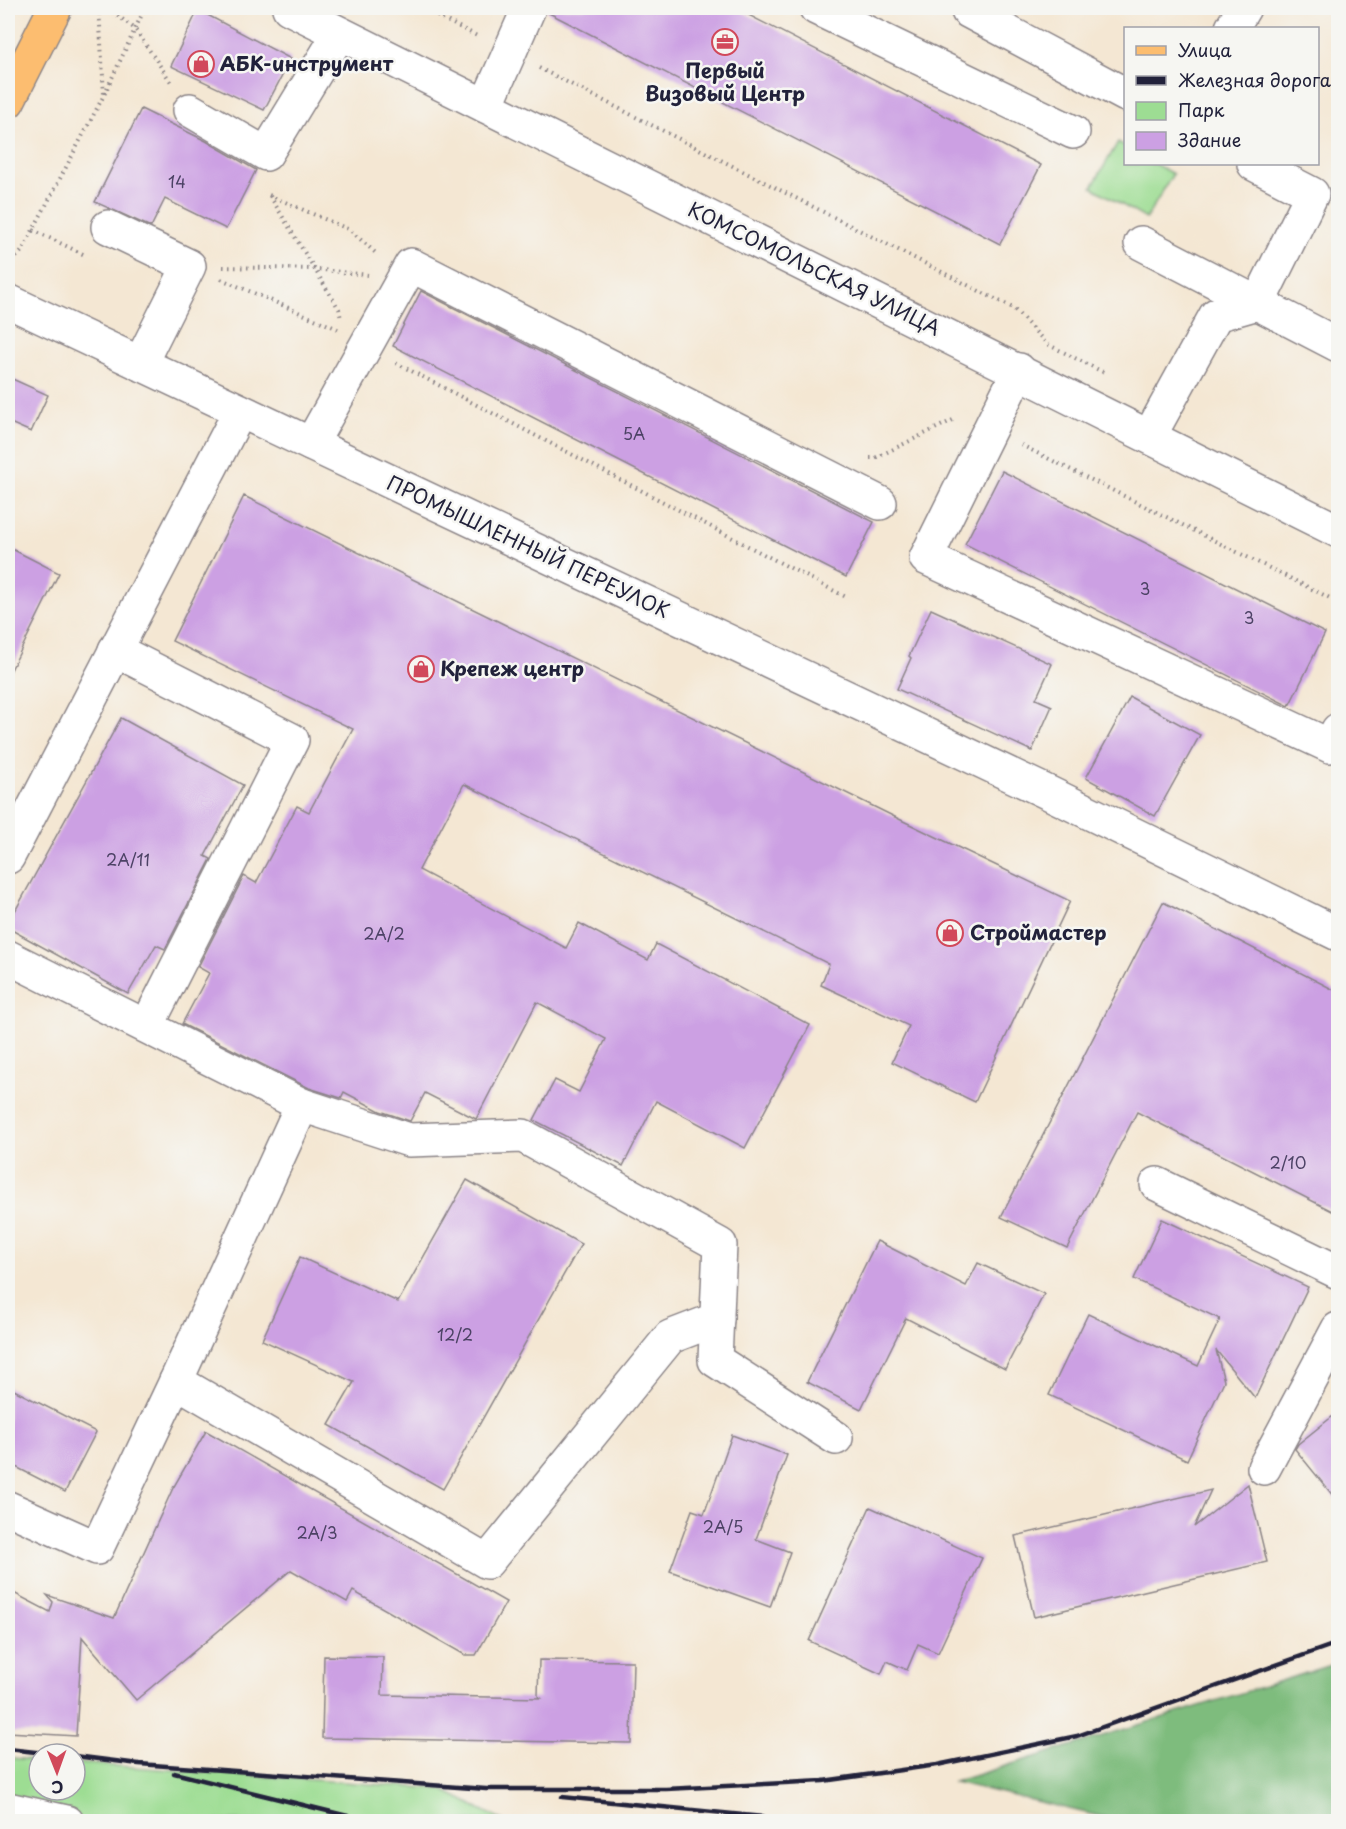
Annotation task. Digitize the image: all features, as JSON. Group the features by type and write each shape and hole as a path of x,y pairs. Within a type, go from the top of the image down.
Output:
{"main road":[{"path":"8,101 55,8"}],"street":[{"name":"КОМСОМОЛЬСКАЯ УЛИЦА","path":"289,8 1150,435 1338,531"},
{"path":"486,106 529,8"},
{"path":"816,8 1073,132"},
{"path":"969,8 968,10 1124,94"},
{"path":"1233,27 1244,8"},
{"path":"190,110 266,154 339,34"},
{"path":"1150,435 1216,315 1258,303 1311,194 1256,165"},
{"path":"108,227 189,266 140,364"},
{"path":"1141,243 1338,345"},
{"path":"311,444 411,265 880,503"},
{"name":"ПРОМЫШЛЕННЫЙ ПЕРЕУЛОК","path":"8,301 1049,793 1338,934"},
{"path":"1019,370 926,558 1330,746 1338,730"},
{"path":"8,857 240,411"},
{"path":"115,650 292,740 147,1026"},
{"path":"8,957 302,1105 409,1140 523,1136 720,1245 714,1360 836,1438"},
{"path":"8,1508 98,1548 302,1105"},
{"path":"1158,1184 1338,1272"},
{"path":"176,1381 487,1562 670,1337 717,1319"},
{"path":"1264,1468 1338,1329"},
{"path":"8,1809 67,1821"}],"path":[{"path":"99,8 104,95"},
{"path":"108,8 135,29 190,110"},
{"path":"8,266 22,251 104,95 146,8"},
{"path":"421,8 1013,308 1047,344 1107,375"},
{"path":"189,266 343,332 339,309 269,195 266,154"},
{"path":"269,195 350,230 404,279"},
{"path":"189,266 314,269 404,279"},
{"path":"366,347 848,598"},
{"path":"863,458 875,458 955,419 989,429 1338,602"}],"green space":[{"path":"1118,142 1124,145 1124,165 1157,165 1173,174 1146,219 1092,187"},
{"path":"1338,1663 1338,1821 1120,1821 954,1782"},
{"path":"8,1758 27,1759 27,1802 87,1802 87,1764 441,1789 504,1821 47,1821 8,1806"}],"building":[{"path":"547,8 735,8 1041,165 1000,244 547,12"},
{"path":"198,10 291,59 264,110 171,66"},
{"path":"141,109 206,141 256,170 226,229 165,199 151,227 95,202"},
{"path":"421,291 874,522 846,577 393,346"},
{"path":"8,377 48,395 31,432 8,422"},
{"path":"1002,471 1325,633 1289,706 965,544"},
{"path":"244,496 1070,901 975,1102 892,1062 909,1026 821,985 829,964 464,784 419,870 566,948 579,923 648,960 656,944 810,1025 745,1148 656,1101 623,1166 534,1120 555,1080 579,1092 606,1039 537,1002 476,1119 425,1093 410,1121 380,1111 344,1092 341,1098 309,1088 182,1024 209,973 198,967 244,876 256,883 297,806 309,812 353,729 172,641"},
{"path":"8,547 59,573 8,676"},
{"path":"931,609 1052,664 1036,699 1052,706 1032,751 897,689 911,658 909,656"},
{"path":"1130,697 1200,735 1155,816 1086,778"},
{"path":"121,718 243,785 205,856 211,859 165,949 156,945 128,994 8,928 8,924"},
{"path":"1163,902 1338,992 1338,1214 1137,1112 1067,1248 1001,1217"},
{"path":"467,1180 581,1244 443,1489 329,1425 354,1382 262,1340 300,1257 398,1302"},
{"path":"1162,1219 1308,1287 1255,1398 1216,1350 1224,1381 1187,1460 1049,1395 1088,1314 1198,1366 1220,1319 1134,1279"},
{"path":"877,1241 966,1286 978,1263 1044,1294 1005,1369 906,1318 861,1409 807,1382"},
{"path":"8,1387 96,1432 65,1492 8,1463"},
{"path":"1338,1412 1338,1502 1295,1449 1298,1444"},
{"path":"206,1431 506,1602 476,1655 465,1655 353,1591 347,1602 291,1570 136,1700 82,1637 76,1736 8,1732 8,1590 50,1612 53,1602 47,1595 114,1618 173,1488"},
{"path":"732,1435 787,1455 756,1539 790,1552 770,1607 670,1571 692,1510 704,1514"},
{"path":"1248,1484 1267,1562 1034,1617 1015,1536 1211,1490 1194,1527"},
{"path":"870,1507 982,1558 938,1653 918,1644 907,1670 887,1661 881,1674 809,1641"},
{"path":"324,1656 383,1657 382,1695 541,1698 538,1696 539,1660 633,1661 631,1743 322,1738"}],"railway":[{"path":"87,1758 139,1764 486,1789 666,1789 823,1781 937,1765 1077,1736 1338,1643"},
{"path":"8,1749 27,1751"},
{"path":"174,1773 372,1822"},
{"path":"562,1797 813,1822"}],"place":[{"name":"Первый Визовый Центр","path":"725,42"},
{"name":"АБК-инструмент","path":"201,64"},
{"name":"Крепеж центр","path":"421,669"},
{"name":"Строймастер","path":"950,933"}]}
